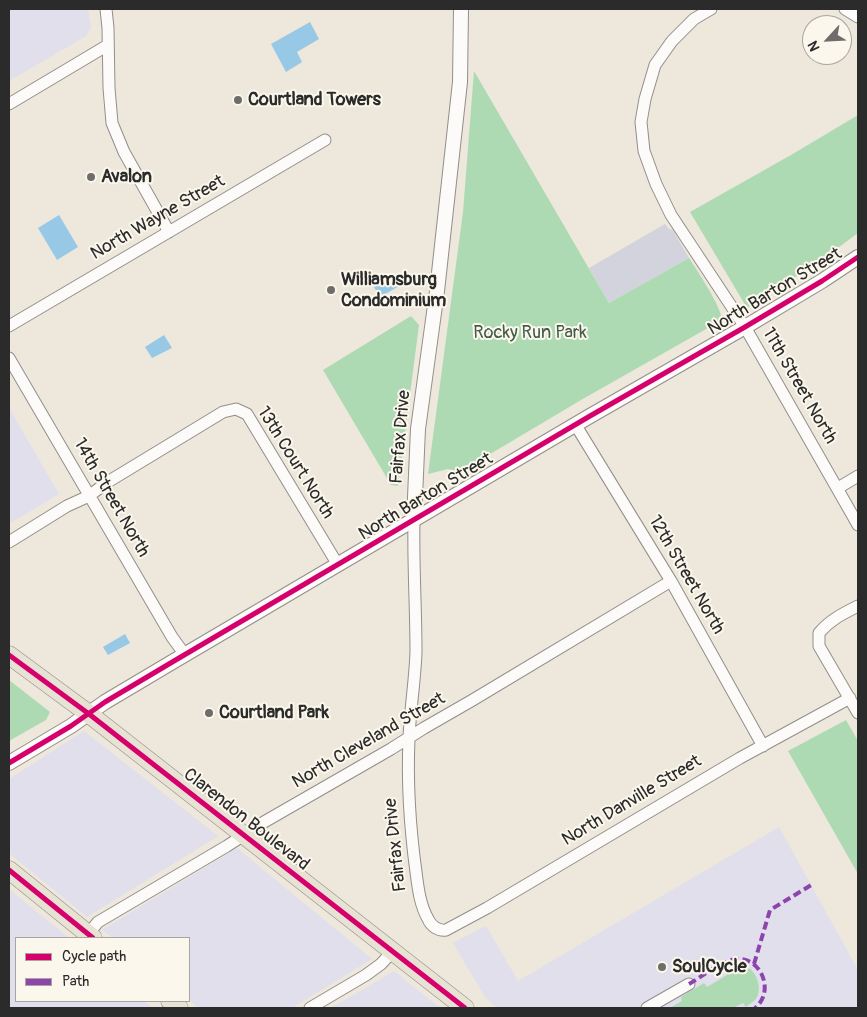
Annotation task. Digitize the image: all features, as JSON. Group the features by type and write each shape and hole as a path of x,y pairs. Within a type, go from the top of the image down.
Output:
{"main road":[{"name":"Clarendon Boulevard","path":"9,655 89,714 465,1008"},
{"path":"9,870 90,936"}],"street":[{"path":"106,9 112,123 124,152 169,232"},
{"name":"Fairfax Drive","path":"433,926 428,921 422,905 413,853 409,807 409,738 416,654 413,545 418,430 438,285 459,92 461,9"},
{"name":"11th Street North","path":"711,9 694,19 672,41 655,65 645,98 641,122 644,151 656,184 671,215 745,327 858,524"},
{"path":"845,9 858,17"},
{"path":"9,104 108,45"},
{"name":"North Wayne Street","path":"9,326 325,140"},
{"name":"North Barton Street","path":"9,763 71,726 104,702 575,424 745,327 858,257"},
{"name":"14th Street North","path":"9,358 172,637 185,655"},
{"name":"13th Court North","path":"89,496 106,483 223,412 236,409 247,414 338,565"},
{"name":"12th Street North","path":"575,424 671,581 764,746"},
{"path":"838,488 858,476"},
{"path":"9,542 67,506 89,496"},
{"name":"North Cleveland Street","path":"90,936 98,922 671,581"},
{"path":"858,606 826,624 819,633 819,646 858,713"},
{"name":"North Danville Street","path":"433,926 439,930 446,930 487,908 740,758 850,698"},
{"path":"310,1008 381,964 393,951"},
{"path":"647,1008 689,984"}],"shaded area":[{"path":"9,9 88,9 91,27 86,36 9,81"},
{"path":"665,224 669,229 673,230 689,258 609,303 589,268"},
{"path":"9,408 59,494 9,524"},
{"path":"84,731 218,836 87,917 9,853 9,779"},
{"path":"779,827 858,970 858,1008 497,1008 485,997 453,943 486,926 518,981"},
{"path":"237,848 372,959 292,1008 199,1008 190,1001 190,937 112,937 102,930"},
{"path":"9,889 68,937 15,937 15,1002 145,1002 153,1008 9,1008"},
{"path":"394,971 440,1008 331,1008 376,982"}],"green space":[{"name":"Rocky Run Park","path":"474,71 609,303 689,258 713,297 722,320 581,400 460,472 448,469 428,474 463,212"},
{"path":"858,115 858,233 819,262 747,308 690,212"},
{"path":"411,316 419,325 398,486 391,485 323,370"},
{"path":"9,680 50,712 46,720 9,741"},
{"path":"846,720 858,741 858,874 788,751"},
{"path":"738,966 750,969 758,983 758,996 746,1007 743,1003 733,1008 670,1008 682,1001 681,997 704,983 707,987 727,975 725,971"}],"water":[{"path":"310,22 319,39 297,52 302,62 286,72 271,44"},
{"path":"59,215 78,247 57,260 38,228"},
{"path":"395,275 401,285 380,297 374,287"},
{"path":"164,335 172,348 152,358 145,347"},
{"path":"125,634 130,643 108,655 103,647"}],"marked path":[{"path":"754,964 770,910 813,884"},
{"path":"689,984 725,962 736,959 745,960 759,969 765,985 761,1001 755,1008"}],"cycle path":[{"path":"9,763 71,726 105,702 590,416 745,327 858,257"},
{"path":"9,655 89,714 465,1008"},
{"path":"9,870 92,937"}],"place":[{"name":"Courtland Towers","path":"238,100"},
{"name":"Avalon","path":"91,177"},
{"name":"Williamsburg Condominium","path":"331,290"},
{"name":"Courtland Park","path":"209,713"},
{"name":"SoulCycle","path":"662,967"}]}
